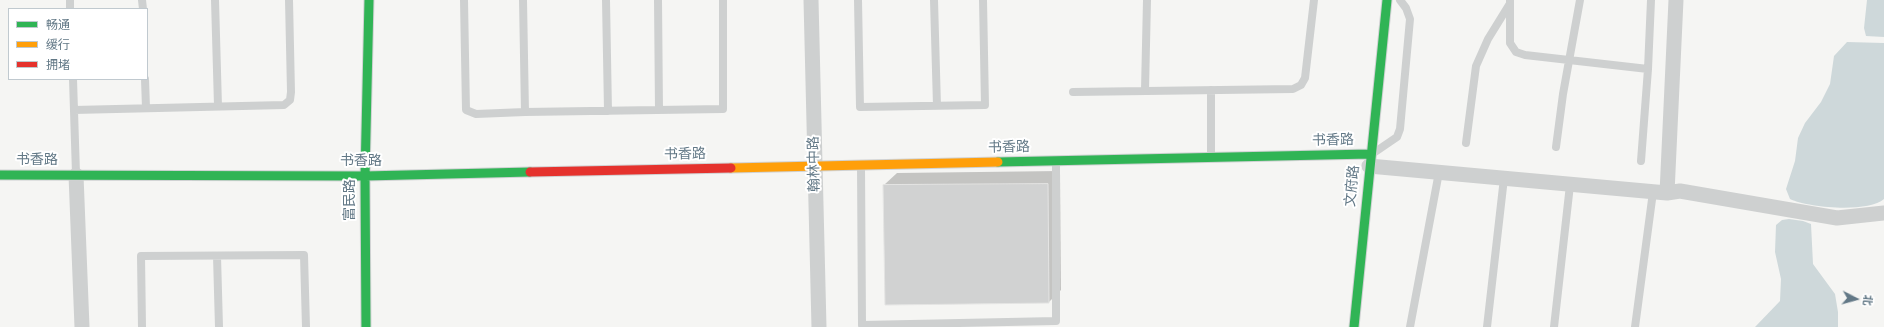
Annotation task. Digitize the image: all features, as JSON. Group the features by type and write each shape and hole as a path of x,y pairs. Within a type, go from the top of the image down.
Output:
{"street":[{"name":"富民路","path":"366,327 365,176 369,0"},
{"name":"翰林中路","path":"811,0 819,327"},
{"name":"文府路","path":"1354,327 1370,160 1388,0"},
{"path":"1660,193 1676,0"},
{"name":"书香路","path":"0,175 365,176 1211,158 1370,160"},
{"path":"1370,160 1439,172 1660,193 1680,191 1837,218 1884,213"},
{"path":"76,175 82,327"}],"lane":[{"path":"216,0 218,106"},
{"path":"74,110 284,105 290,100 291,92 289,0"},
{"path":"464,0 466,110 476,114 723,108 723,0"},
{"path":"524,0 525,112"},
{"path":"606,0 608,111"},
{"path":"658,0 659,110"},
{"path":"858,0 860,107 985,105 983,0"},
{"path":"934,0 937,106"},
{"path":"1145,90 1147,0"},
{"path":"1073,92 1285,89 1301,85 1305,78 1314,0"},
{"path":"1370,160 1397,137 1400,129 1410,19 1406,8 1400,0"},
{"path":"1556,148 1562,94 1580,0"},
{"path":"1641,161 1648,69 1651,0"},
{"path":"1510,3 1510,43 1516,52 1525,55 1648,69"},
{"path":"1466,143 1476,66 1488,39 1510,3"},
{"path":"72,80 76,175"},
{"path":"145,80 146,108"},
{"path":"1211,90 1211,158"},
{"path":"861,165 862,325 1056,321 1056,161"},
{"path":"1410,327 1439,172"},
{"path":"1488,327 1504,178"},
{"path":"1554,327 1570,184"},
{"path":"1635,327 1660,193"},
{"path":"142,327 141,256 304,255 306,327"},
{"path":"217,256 219,327"}],"shaded area":[{"path":"1867,0 1884,0 1884,37 1866,36 1864,28"},
{"path":"1847,42 1884,43 1884,199 1876,203 1852,208 1810,205 1790,199 1786,189 1795,161 1798,138 1805,123 1821,102 1830,84 1834,56"},
{"path":"1789,219 1811,224 1813,264 1835,294 1838,312 1838,327 1755,327 1780,301 1781,279 1775,252 1776,225 1782,220"}],"building":[{"path":"1048,184 1049,303 885,305 883,185"}],"traffic: fast":[{"path":"366,327 365,176 369,0"},
{"path":"1354,327 1387,0"},
{"path":"998,162 1370,154"},
{"path":"0,175 365,176 530,172"}],"traffic: slow":[{"path":"731,168 998,162"}],"traffic: jam":[{"path":"530,172 731,168"}]}
